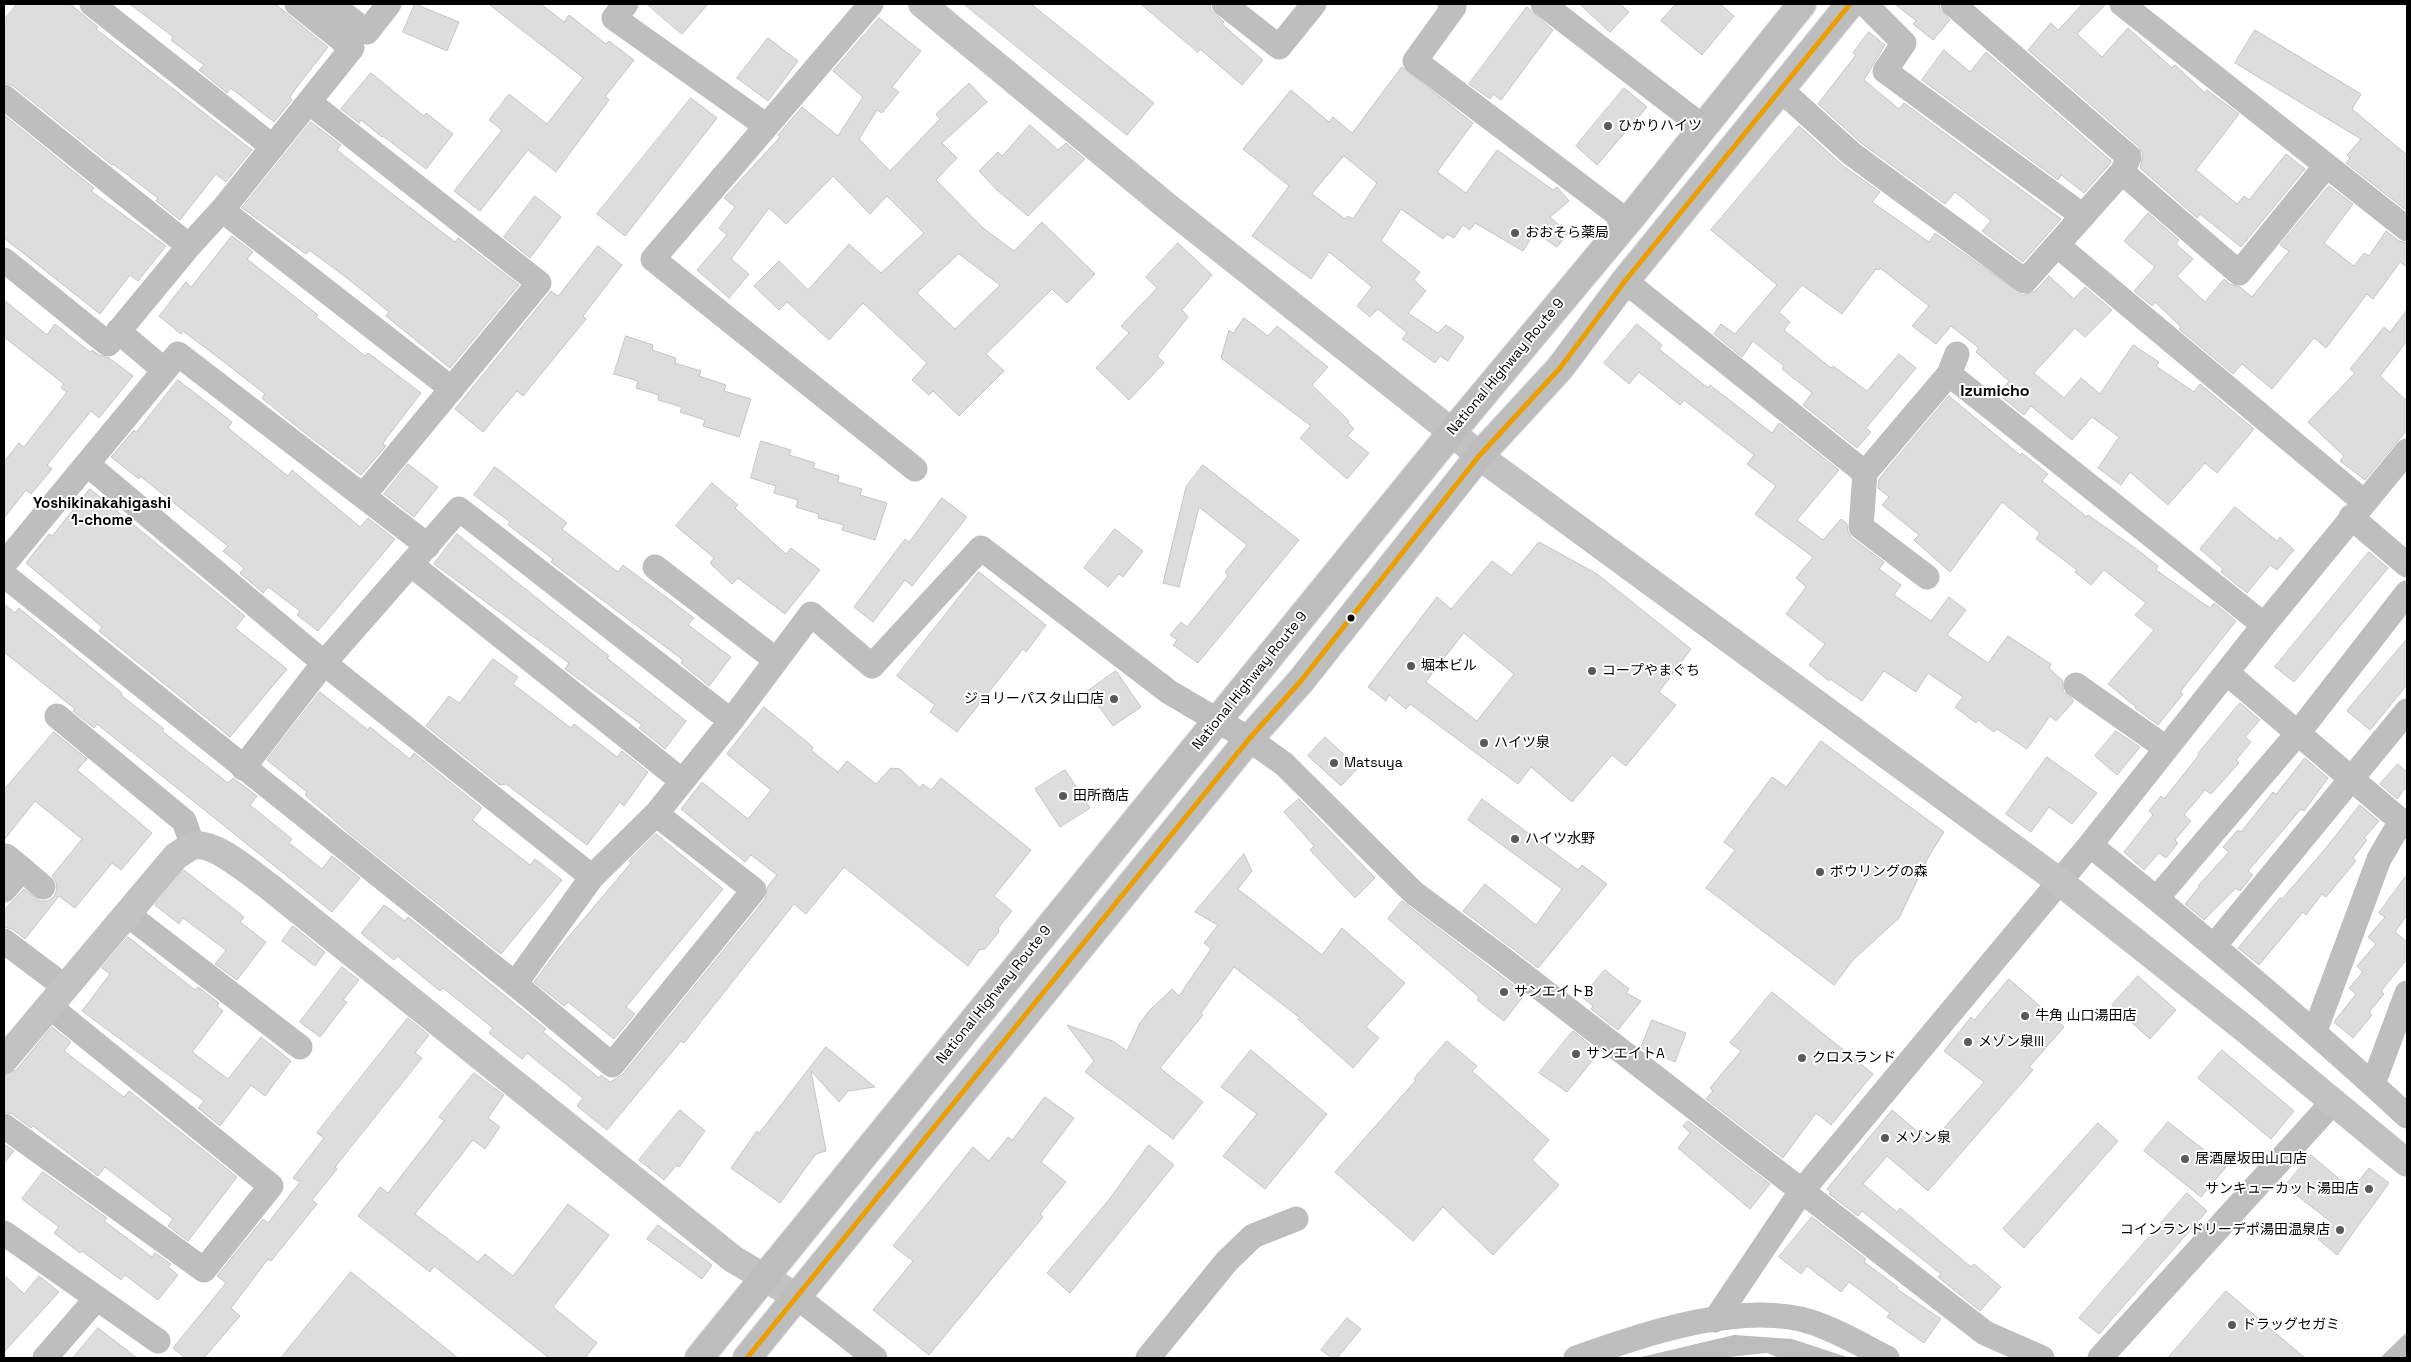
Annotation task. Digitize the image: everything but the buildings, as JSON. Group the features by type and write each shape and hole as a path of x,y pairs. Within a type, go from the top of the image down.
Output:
{"highway":[{"name":"National Highway Route 9","path":"699,1358 1452,432 1628,222 1802,4"},
{"path":"746,1358 1249,739 1300,682 1479,456 1560,368 1625,281 1850,4"}],"street":[{"path":"92,4 273,147"},
{"path":"4,260 108,344 189,246 222,210 352,48 296,4"},
{"path":"331,4 367,32 389,4"},
{"path":"626,4 614,18 765,125"},
{"path":"871,4 765,125 653,259 915,469"},
{"path":"922,4 1169,208 1452,432 1479,456 2060,882 2334,1101 2407,1163"},
{"path":"1224,4 1279,47 1314,4"},
{"path":"1450,4 1454,7 1414,61 1628,222"},
{"path":"1542,4 1704,128"},
{"path":"1865,4 1904,43 1885,71 2083,216"},
{"path":"1780,89 1852,154 2025,281 2122,172 2129,157 1954,4"},
{"path":"2122,4 2407,229"},
{"path":"4,97 189,246"},
{"path":"309,102 539,283 363,496"},
{"path":"2122,172 2240,273 2326,166"},
{"path":"222,210 452,389"},
{"path":"2057,245 2358,510 2407,565"},
{"path":"1625,281 1865,473"},
{"path":"118,330 164,370"},
{"path":"4,564 178,354 428,546"},
{"path":"1927,577 1861,526 1865,473 1953,364 2264,625"},
{"path":"1715,1320 1801,1192 2060,882 2264,625 2407,451"},
{"path":"87,464 324,663 592,877"},
{"path":"243,768 324,663 412,565 459,509 731,721"},
{"path":"515,984 592,877 656,814 681,780 731,721 811,614 872,666 980,548 1169,692 1249,739 1284,764 1414,893 1504,960 1985,1333 2042,1358"},
{"path":"412,565 681,780"},
{"path":"654,567 776,660"},
{"path":"4,575 515,984 612,1065 754,890 656,814"},
{"path":"2157,898 2298,733 2407,593"},
{"path":"2227,673 2404,823 2379,859 2314,1032"},
{"path":"2076,685 2166,748"},
{"path":"2214,946 2407,711"},
{"path":"57,716 184,822 193,846"},
{"path":"2090,845 2214,946 2314,1032 2407,1116"},
{"path":"4,1060 176,856 193,846 209,847 231,858 271,888 733,1259 797,1297 875,1358"},
{"path":"4,890 14,863 43,887"},
{"path":"127,914 300,1047"},
{"path":"4,941 57,997 270,1186 204,1270 4,1126"},
{"path":"2373,1084 2407,993"},
{"path":"2100,1358 2334,1101"},
{"path":"1148,1358 1227,1261 1253,1236 1296,1219"},
{"path":"4,1232 158,1341"},
{"path":"45,1358 97,1298"},
{"path":"1576,1358 1602,1354 1642,1335 1741,1315 1779,1315 1812,1322 1887,1358"}],"shaded area":[{"path":"2407,1332 2407,1358 2380,1358"},
{"path":"1734,1335 1792,1339 1850,1358 1779,1358 1767,1353 1719,1358 1637,1358"}],"transit line":[{"path":"747,1358 1249,739 1300,682 1479,456 1560,368 1625,281 1850,4"}],"place":[{"name":"ひかりハイツ","path":"1608,126"},
{"name":"おおそら薬局","path":"1515,233"},
{"name":"堀本ビル","path":"1411,666"},
{"name":"コープやまぐち","path":"1592,671"},
{"name":"ジョリーパスタ山口店","path":"1114,699"},
{"name":"ハイツ泉","path":"1484,743"},
{"name":"Matsuya","path":"1334,763"},
{"name":"田所商店","path":"1063,796"},
{"name":"ハイツ水野","path":"1515,839"},
{"name":"ボウリングの森","path":"1820,872"},
{"name":"サンエイトB","path":"1504,992"},
{"name":"牛角 山口湯田店","path":"2025,1016"},
{"name":"メゾン泉III","path":"1968,1042"},
{"name":"サンエイトA","path":"1576,1054"},
{"name":"クロスランド","path":"1802,1058"},
{"name":"メゾン泉","path":"1885,1138"},
{"name":"居酒屋坂田山口店","path":"2185,1159"},
{"name":"サンキューカット湯田店","path":"2369,1189"},
{"name":"コインランドリーデポ湯田温泉店","path":"2340,1230"},
{"name":"ドラッグセガミ","path":"2232,1325"}],"district":[{"name":"Izumicho","path":"1995,392"},
{"name":"Yoshikinakahigashi 1-chome","path":"102,512"}]}
